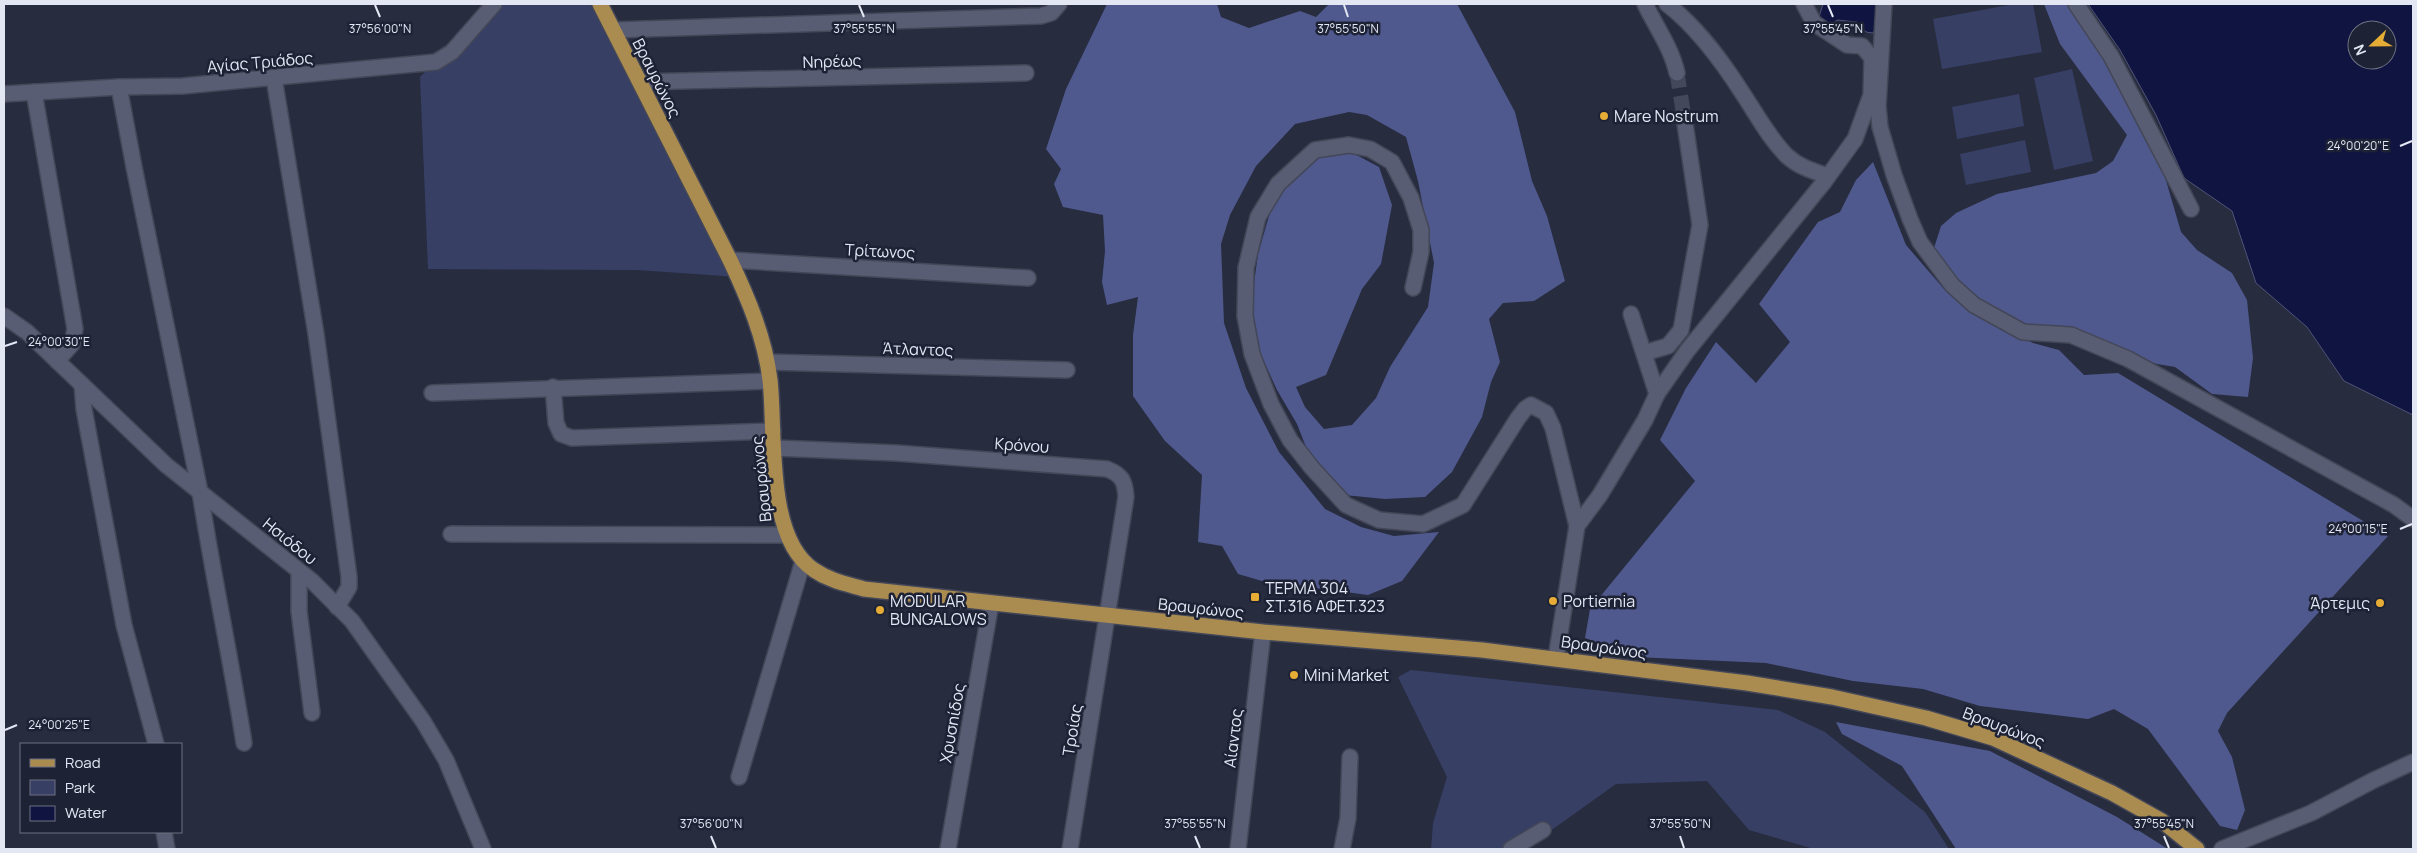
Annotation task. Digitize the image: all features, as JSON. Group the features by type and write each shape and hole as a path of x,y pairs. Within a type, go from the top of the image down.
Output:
{"main road":[{"name":"Βραυρώνος","path":"600,4 730,260 750,304 767,362 770,381 780,510 786,534 803,562 813,570 835,581 864,589 1263,632 1403,642 1556,658 1747,683 1822,695 1956,727 1993,738 2112,793 2162,821 2197,849"}],"street":[{"name":"Αγίας Τριάδος","path":"4,94 119,87 183,86 436,62 452,52 494,4"},
{"path":"614,30 1041,16 1051,13 1059,4"},
{"path":"1644,4 1665,40 1677,73"},
{"path":"1667,4 1678,12 1716,53 1767,131 1787,156 1802,167 1828,176"},
{"path":"1577,526 1600,495 1645,420 1657,394 1687,351 1856,139 1871,95 1872,58 1862,46 1847,44 1814,23 1804,4"},
{"path":"1884,4 1878,106 1880,127 1894,175 1920,242 1952,285 1974,305 2023,332 2072,335 2128,359 2386,500 2413,519"},
{"path":"2076,4 2111,56 2191,209"},
{"name":"Νηρέως","path":"640,82 752,81 1026,73"},
{"path":"274,78 316,334 349,577 349,587 337,607"},
{"path":"119,87 200,492 208,543 230,650 244,743"},
{"path":"34,92 75,329 72,344 57,361"},
{"path":"1644,353 1668,346 1681,330 1700,225 1684,117"},
{"path":"1413,288 1421,252 1421,230 1411,198 1392,162 1370,149 1349,145 1315,150 1278,184 1258,217 1246,268 1245,316 1252,354 1271,404 1290,440 1312,468 1346,505 1379,520 1423,524 1464,505 1525,409 1531,405 1546,413 1553,428 1577,526 1556,658"},
{"name":"Τρίτωνος","path":"730,260 1028,278"},
{"path":"1631,314 1657,394"},
{"name":"Ησιόδου","path":"4,316 27,332 166,465 299,570 352,621 423,721 446,760 483,849"},
{"name":"Άτλαντος","path":"767,362 1068,370"},
{"path":"432,393 553,387 770,381"},
{"path":"82,385 84,409 124,625 156,743"},
{"path":"553,387 556,423 561,434 572,438 773,431"},
{"name":"Κρόνου","path":"775,448 896,453 1107,468 1118,473 1125,482 1126,497 1108,616"},
{"path":"451,534 786,534"},
{"path":"739,776 803,562"},
{"path":"299,570 298,611 312,713"},
{"name":"Χρυσηίδος","path":"948,849 991,604"},
{"name":"Τροίας","path":"1070,849 1108,616"},
{"name":"Αίαντος","path":"1238,849 1263,632"},
{"path":"1342,849 1348,818 1350,757"},
{"path":"2222,849 2311,813 2413,762"},
{"path":"1511,849 1543,830"},
{"path":"164,833 167,849"}],"green space":[{"path":"494,4 600,4 738,277 637,270 428,269 420,77"},
{"path":"2014,4 2033,4 2042,52 1942,69 1933,19"},
{"path":"2072,69 2093,161 2054,170 2034,78"},
{"path":"2019,94 2024,126 1957,139 1952,107"},
{"path":"2025,140 2031,172 1966,185 1960,154"},
{"path":"1411,670 1778,710 1825,732 1925,812 1949,849 1814,849 1749,830 1707,781 1616,784 1525,849 1431,849 1433,823 1447,777 1398,677"}],"shaded area":[{"path":"1107,4 1217,4 1221,17 1249,28 1300,11 1316,17 1329,4 1457,4 1515,112 1532,181 1547,216 1565,281 1534,301 1503,303 1489,319 1500,362 1491,382 1482,417 1452,472 1425,497 1385,499 1344,495 1306,447 1297,424 1277,390 1256,344 1252,298 1258,254 1271,209 1290,176 1316,156 1349,151 1379,167 1392,205 1381,264 1362,289 1326,375 1296,387 1305,407 1324,429 1352,425 1376,398 1390,367 1428,307 1434,263 1418,181 1406,137 1367,115 1349,112 1295,124 1256,166 1230,215 1221,244 1224,323 1246,388 1279,452 1325,509 1361,527 1394,536 1439,532 1402,581 1368,595 1262,581 1238,574 1222,546 1198,542 1202,475 1165,441 1133,396 1133,335 1138,297 1107,305 1102,282 1105,251 1103,215 1063,207 1054,184 1061,169 1046,149 1066,89"},
{"path":"2044,4 2081,4 2163,170 2181,232 2197,250 2232,273 2247,300 2253,358 2248,397 2212,394 2175,367 2066,340 1999,315 1973,299 1955,278 1934,248 1941,226 1956,213 1997,194 2096,173 2113,161 2127,135 2060,44"},
{"path":"1873,162 1906,245 1944,289 1980,318 2033,343 2059,350 2084,375 2118,373 2388,536 2227,713 2218,731 2232,757 2245,810 2237,830 2220,826 2148,729 2114,709 2088,719 1980,706 1923,689 1853,681 1766,663 1636,657 1585,638 1590,609 1695,481 1660,440 1686,388 1716,342 1756,383 1790,342 1759,304 1818,222 1840,212 1856,180"},
{"path":"1836,722 1990,751 2117,817 2168,849 1956,849 1902,766 1842,734"}],"water":[{"path":"1823,4 1881,4 1880,23 1873,33 1866,32 1857,22 1837,20 1828,27 1819,17"},
{"path":"2088,4 2413,4 2413,415 2344,381 2307,327 2256,283 2232,211 2184,178 2156,115 2120,50"}],"tunnel":[{"path":"1677,73 1684,117"}],"place":[{"name":"Mare Nostrum","path":"1604,116"},
{"name":"ΤΕΡΜΑ 304 ΣΤ.316 ΑΦΕΤ.323","path":"1255,597"},
{"name":"Portiernia","path":"1553,601"},
{"name":"Άρτεμις","path":"2380,603"},
{"name":"MODULAR BUNGALOWS","path":"880,610"},
{"name":"Mini Market","path":"1294,675"}]}
